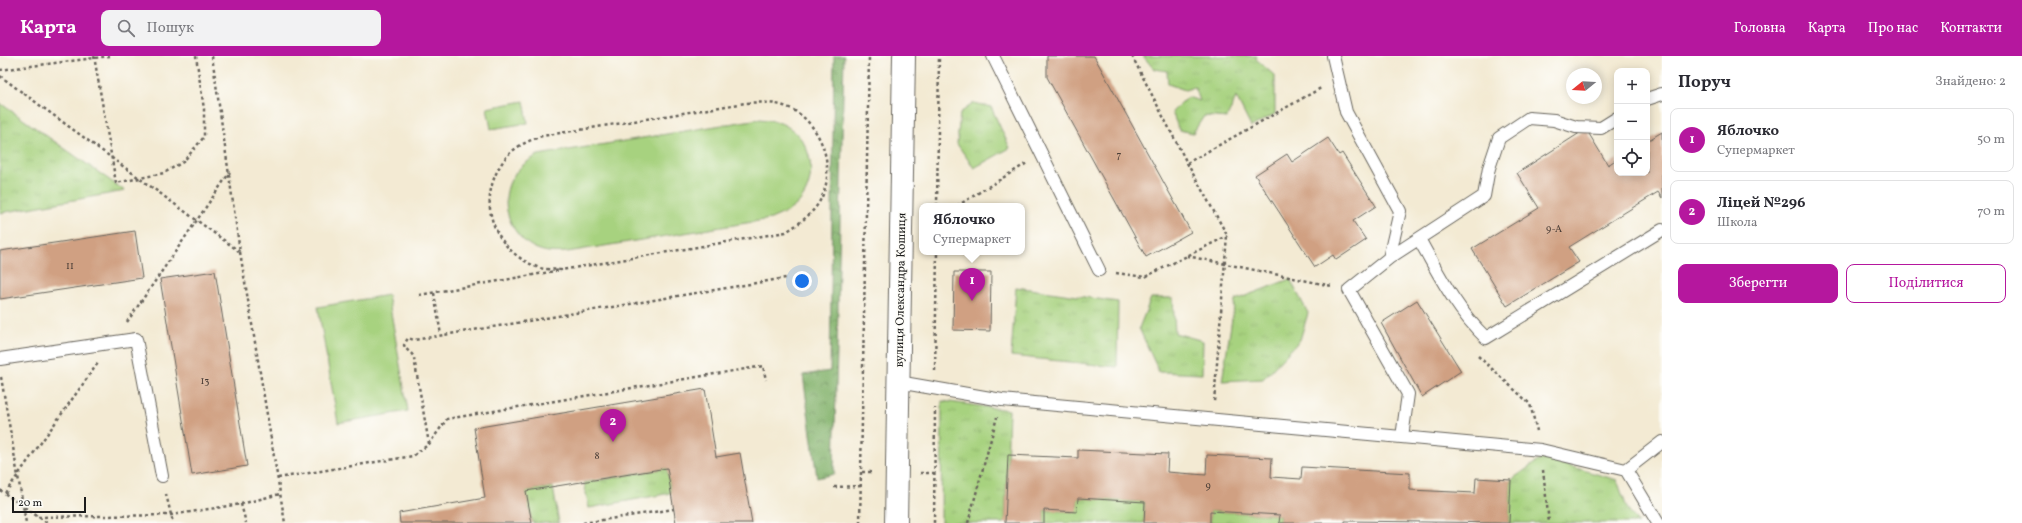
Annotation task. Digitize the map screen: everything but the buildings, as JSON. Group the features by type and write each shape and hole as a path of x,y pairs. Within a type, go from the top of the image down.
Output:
{"street":[{"name":"вулиця Олександра Кошиця","path":"896,523 904,56"}],"lane":[{"path":"993,56 1099,270"},
{"path":"1333,56 1346,112 1400,211 1389,258"},
{"path":"1650,98 1662,94"},
{"path":"1402,437 1408,394 1348,290 1389,258 1484,196 1489,168 1499,138 1529,118 1554,120 1576,127 1601,128 1614,120"},
{"path":"1419,239 1454,299 1473,326 1486,338 1662,230"},
{"path":"0,359 136,339 162,476"},
{"path":"898,382 1002,400 1541,450 1626,470 1658,523"},
{"path":"1626,470 1662,442"}],"path":[{"path":"0,70 110,56"},
{"path":"94,57 110,156 116,183 164,173 183,162 204,137 204,109 196,56"},
{"path":"212,56 240,252 285,523"},
{"path":"860,523 862,486 869,56"},
{"path":"937,203 940,56"},
{"path":"1132,56 1187,163 1227,235 1213,419"},
{"path":"0,76 240,252"},
{"path":"1187,163 1339,78"},
{"path":"419,295 764,237 786,232 804,220 818,203 826,182 826,160 820,138 806,121 788,108 767,102 745,103 542,136 521,144 504,159 493,178 489,200 492,222 502,242 518,258 538,268 561,270"},
{"path":"962,203 1042,154"},
{"path":"1099,270 1145,277 1227,235"},
{"path":"1187,256 1348,290"},
{"path":"429,444 413,354 404,345 408,338 414,340 786,278"},
{"path":"434,293 441,335"},
{"path":"1475,353 1530,404 1541,450 1549,523"},
{"path":"278,478 413,456 429,444 447,419 763,366 766,380"},
{"path":"0,372 26,523"},
{"path":"968,523 1002,400"},
{"path":"162,476 173,523"},
{"path":"834,487 862,486"},
{"path":"0,490 47,523"},
{"path":"38,517 171,515 241,504 280,494"},
{"path":"241,504 246,523"},
{"path":"583,523 674,509"}],"green space":[{"path":"834,56 844,56 834,474 817,478 803,375 830,371"},
{"path":"1143,56 1257,56 1256,59 1275,76 1275,114 1251,127 1236,97 1227,118 1204,116 1193,133 1179,130 1172,112 1187,97 1200,101 1195,87 1185,90 1168,84 1167,71 1154,69"},
{"path":"524,101 528,123 491,129 487,108"},
{"path":"0,103 125,191 0,213"},
{"path":"974,103 991,107 1010,148 974,168 957,144 960,113"},
{"path":"759,119 771,120 788,127 803,142 808,151 810,161 811,172 809,182 806,192 800,201 791,209 771,219 567,252 550,252 537,249 525,241 512,225 506,205 506,195 509,184 519,169 538,155"},
{"path":"1290,279 1308,313 1300,340 1263,379 1222,381 1235,300"},
{"path":"1016,287 1118,302 1117,367 1011,356"},
{"path":"388,295 408,411 338,423 318,307"},
{"path":"1151,298 1173,298 1175,333 1203,341 1202,374 1159,372 1139,328"},
{"path":"942,401 1009,410 1005,523 941,523"},
{"path":"1542,458 1617,480 1627,508 1638,523 1509,523 1511,480"},
{"path":"667,468 671,493 589,508 584,483"},
{"path":"553,487 559,523 532,523 526,491"},
{"path":"1078,498 1145,502 1144,523 1044,523 1044,510 1077,512"},
{"path":"1210,511 1280,515 1279,523 1210,523"}],"place":[{"name":"Яблочко","path":"972,301"},
{"name":"Ліцей №296","path":"613,442"}]}
